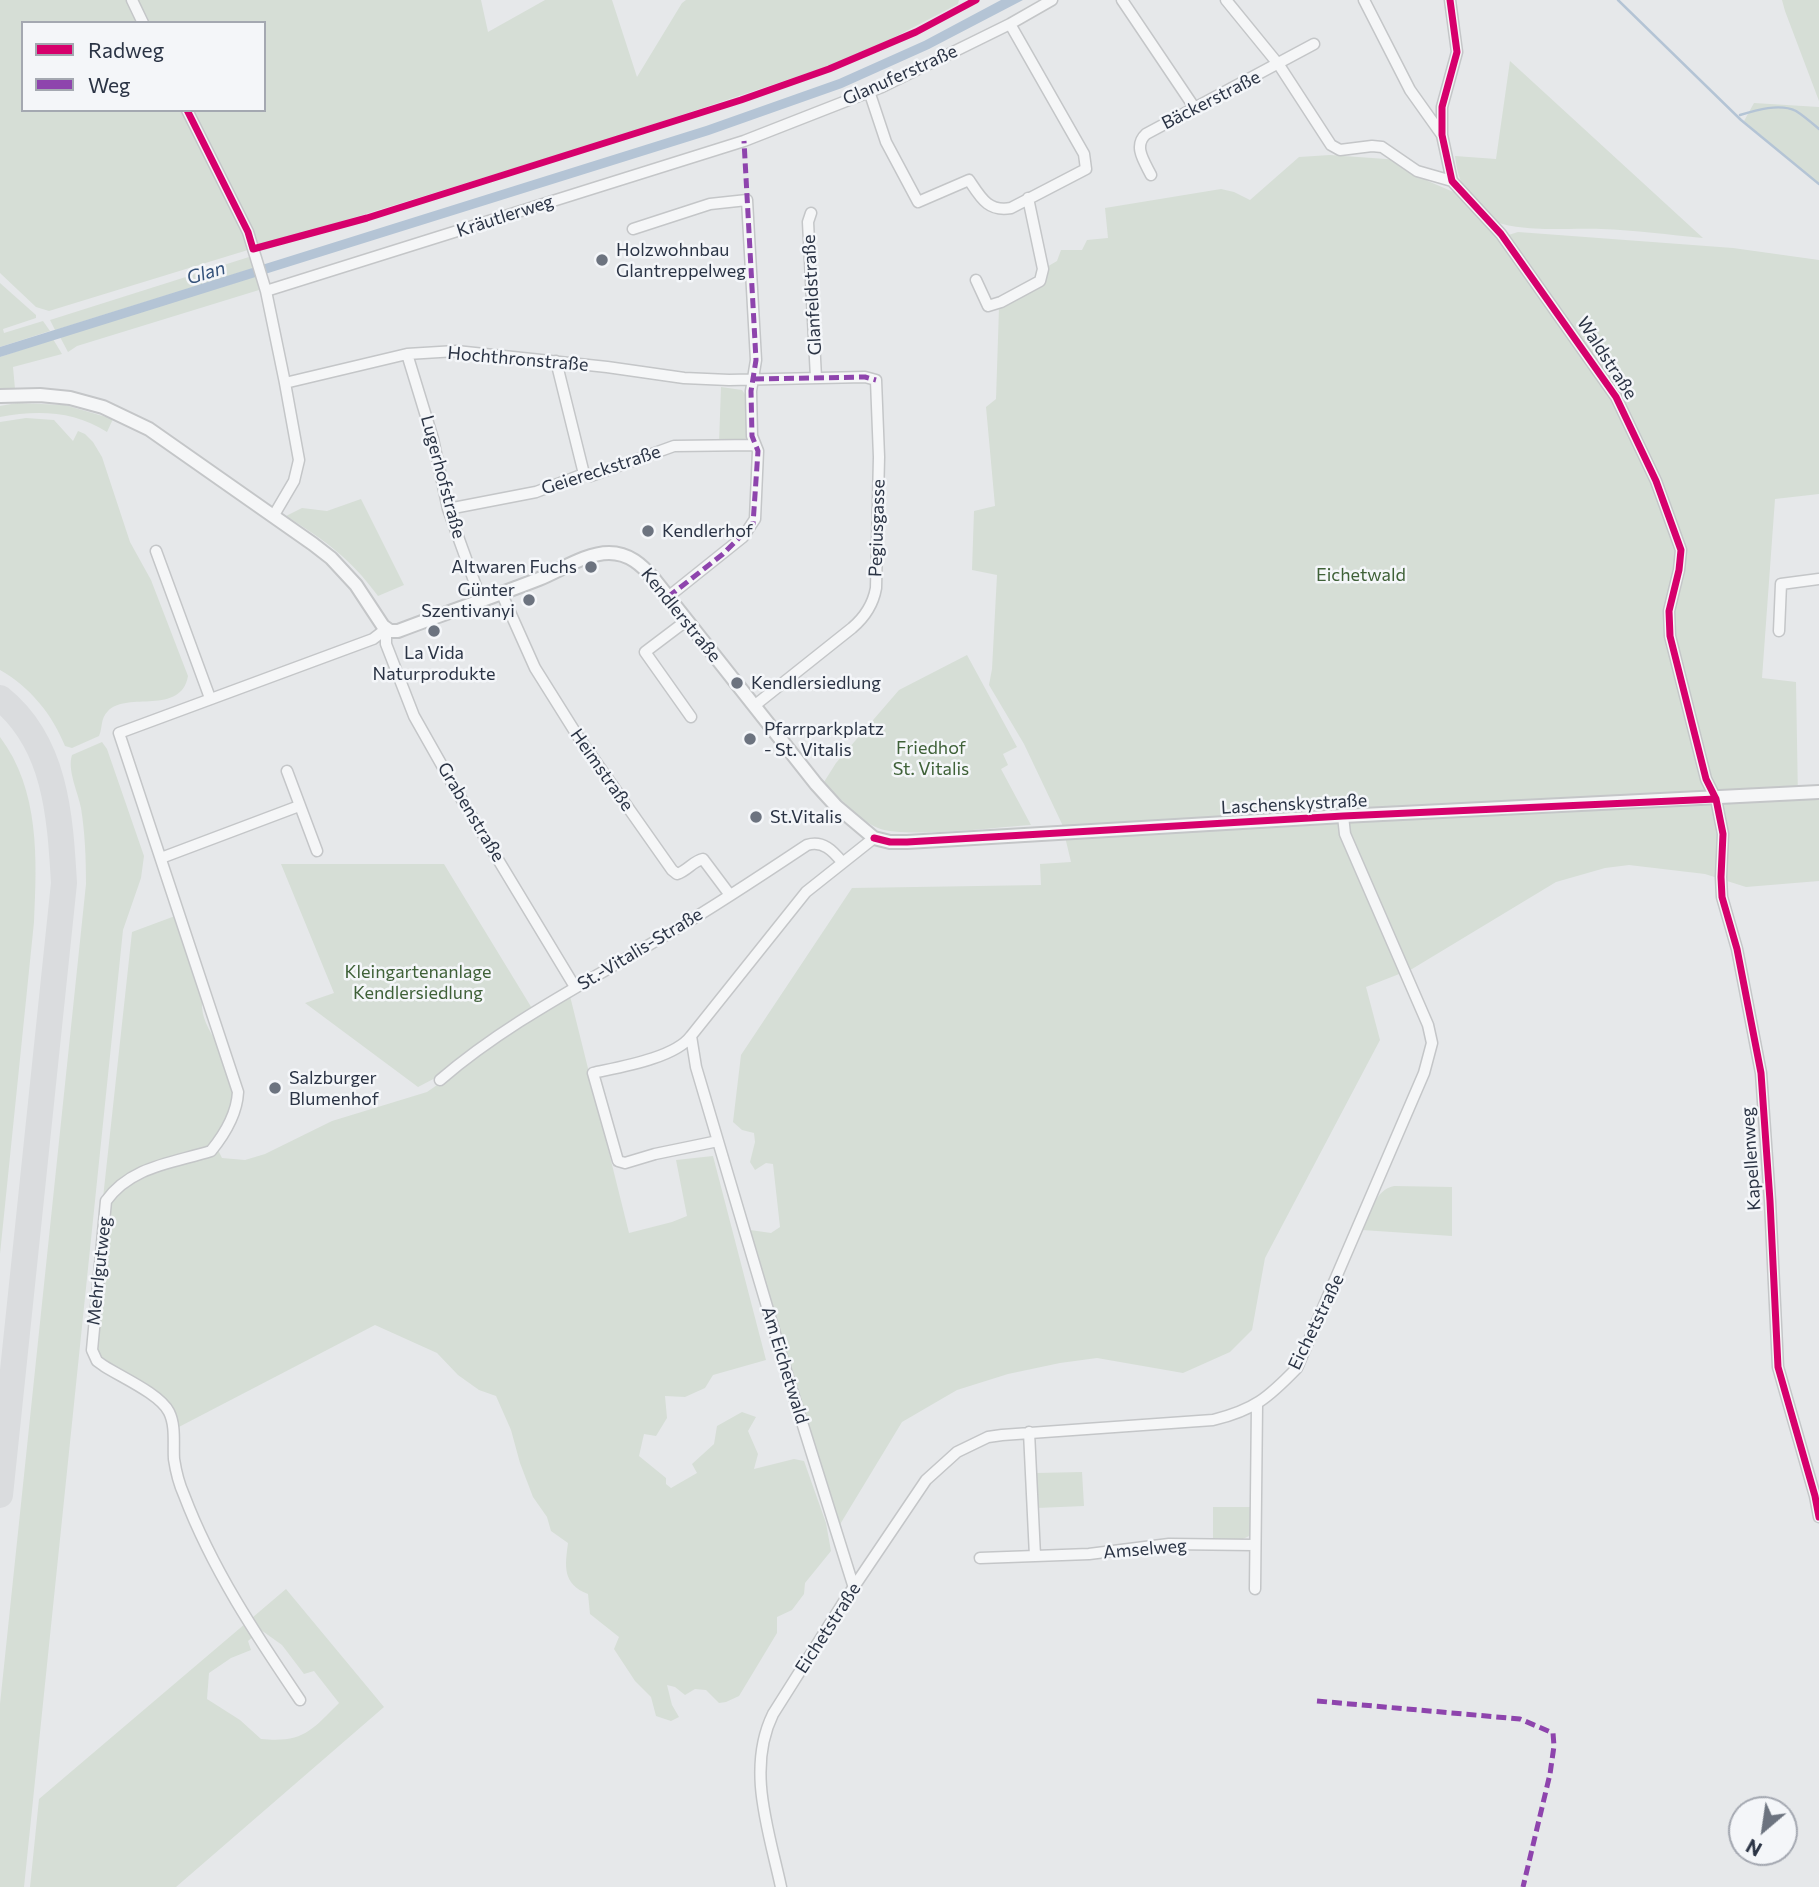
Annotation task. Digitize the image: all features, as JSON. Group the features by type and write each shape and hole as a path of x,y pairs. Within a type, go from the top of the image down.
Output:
{"street":[{"path":"132,0 142,21"},
{"name":"Glanuferstraße","path":"744,141 882,87 1010,24 1052,0"},
{"path":"1122,0 1194,107"},
{"path":"1226,0 1279,65 1331,145 1340,150 1382,147 1417,171 1452,181"},
{"path":"1364,0 1410,90 1442,135"},
{"name":"Waldstraße","path":"1454,2 1457,52 1442,107 1442,135 1452,181 1501,234 1616,397 1656,481 1681,550 1669,611 1670,636 1706,779 1716,799"},
{"path":"869,92 886,142 918,202 970,180 991,207 1011,208 1086,169 1084,154 1010,24"},
{"name":"Bäckerstraße","path":"1151,175 1139,148 1142,138 1194,107 1279,65 1314,44"},
{"path":"188,112 247,232 265,289 299,460 294,481 274,515"},
{"name":"Kräutlerweg","path":"265,289 744,141"},
{"path":"976,280 988,306 1040,281 1044,269 1028,198"},
{"path":"633,229 710,204 747,200 756,360 751,402 752,436 758,451 753,524 723,554 668,597"},
{"name":"Glanfeldstraße","path":"811,213 808,222 816,378"},
{"name":"Hochthronstraße","path":"285,383 407,354 456,351 680,377 754,379"},
{"name":"Lugerhofstraße","path":"407,354 433,439 448,509 481,600"},
{"path":"556,361 584,474"},
{"name":"Glanfeldstraße","path":"754,379 865,377 876,380"},
{"name":"Pegiusgasse","path":"754,706 862,621 872,603 876,588 879,457 876,380"},
{"path":"0,396 40,395 70,398 126,416 169,442 313,544 345,573 386,629"},
{"name":"Geiereckstraße","path":"448,509 536,492 584,474 591,476 674,446 755,445"},
{"path":"156,551 210,698"},
{"name":"Kendlerstraße","path":"119,733 373,639 386,629 398,631 598,554 611,553 637,562 825,794 874,838"},
{"path":"1779,631 1781,584 1819,579"},
{"name":"Heimstraße","path":"501,592 540,677 583,744 673,870 677,874 681,873 703,859 730,895"},
{"path":"686,621 645,652 691,718"},
{"name":"Grabenstraße","path":"386,629 386,644 414,716 575,987"},
{"name":"Mehrlgutweg","path":"119,733 236,1084 237,1101 230,1121 211,1151 148,1168 117,1188 106,1201 92,1350 104,1366 157,1398 169,1411 173,1427 176,1471 195,1524 219,1573 300,1700"},
{"path":"287,771 317,852"},
{"name":"Laschenskystraße","path":"874,838 907,842 1819,792"},
{"name":"Kapellenweg","path":"1716,799 1723,834 1722,897 1737,949 1761,1073 1778,1367 1819,1517"},
{"path":"161,858 299,806"},
{"name":"Eichetstraße","path":"781,1887 760,1774 762,1743 768,1723 926,1480 957,1452 988,1437 1213,1420 1239,1414 1257,1405 1275,1391 1297,1368 1424,1073 1432,1043 1428,1025 1345,834 1343,816"},
{"path":"718,1141 625,1163 618,1161 593,1073 629,1065 679,1048 806,892 874,838"},
{"name":"St.-Vitalis-Straße","path":"440,1080 473,1052 575,987 665,936 811,843 824,846 842,862"},
{"name":"Am Eichetwald","path":"691,1036 696,1066 718,1141 854,1588"},
{"path":"1255,1589 1257,1405"},
{"path":"1029,1432 1035,1556"},
{"name":"Amselweg","path":"981,1558 1089,1554 1169,1544 1254,1545"}],"green space":[{"path":"0,0 481,0 488,32 545,0 612,0 637,77 686,0 959,0 958,4 889,40 823,68 600,142 49,311 36,307 0,273"},
{"path":"1782,0 1819,0 1819,101 1785,11"},
{"path":"1510,61 1703,238 1614,230 1528,228 1501,223 1483,213 1466,192 1455,156 1496,159"},
{"path":"1754,103 1819,107 1819,185 1744,121"},
{"name":"Eichetwald","path":"1330,155 1400,160 1428,181 1458,194 1499,238 1518,232 1733,248 1819,260 1819,494 1775,499 1762,678 1796,682 1798,800 1819,799 1819,881 1746,887 1705,874 1629,865 1605,868 1556,882 1412,969 1366,987 1380,1040 1265,1258 1252,1330 1230,1352 1183,1373 1097,1358 1008,1374 957,1390 902,1422 839,1526 750,1230 771,1233 780,1227 773,1164 766,1163 755,1170 750,1162 755,1142 754,1133 742,1130 733,1122 741,1055 852,888 1041,885 1040,864 1071,862 1062,824 1024,744 989,685 997,575 972,570 974,511 995,506 986,407 996,399 999,308 1045,282 1045,268 1057,261 1061,250 1082,250 1087,240 1108,238 1105,208 1221,189 1250,200 1299,157"},
{"path":"249,257 254,268 55,330 50,320"},
{"path":"257,276 259,290 77,346 68,352 60,337"},
{"path":"0,283 36,315 36,318 3,329 4,333 43,321 50,331 0,347"},
{"path":"53,339 62,354 13,367 15,389 0,390 0,357"},
{"path":"721,387 742,390 747,397 746,441 719,443"},
{"path":"17,403 65,405 113,419 107,432 82,420 55,414 28,413 0,417 0,406"},
{"path":"26,418 54,420 73,441 78,431 93,442 102,457 130,542 151,580 188,676 183,688 175,696 117,705 105,714 99,736 72,748 65,746 54,723 39,702 0,670 0,422"},
{"path":"361,499 404,585 378,596 336,551 286,516 302,508 327,511"},
{"name":"Friedhof St. Vitalis","path":"967,655 1017,747 1003,754 1008,765 1001,769 1031,825 909,832 891,831 870,824 849,808 824,782 836,763 899,690"},
{"path":"0,737 23,780 29,802 36,874 34,922 0,1254"},
{"path":"102,742 107,749 144,856 141,878 123,930 24,1887 0,1887 0,1704 86,884 82,817 71,761 72,755"},
{"name":"Kleingartenanlage Kendlersiedlung","path":"281,864 444,864 533,1010 441,1075 418,1087 305,1003 334,993"},
{"path":"175,916 202,1002 204,1018 220,1049 232,1091 229,1115 214,1142 222,1158 245,1160 265,1154 332,1121 427,1092 450,1076 472,1055 570,996 629,1233 687,1216 676,1160 713,1156 766,1360 713,1375 705,1388 685,1397 665,1396 667,1418 656,1436 644,1434 639,1456 666,1478 666,1484 671,1488 697,1473 692,1464 714,1444 717,1426 742,1412 756,1417 748,1431 758,1454 754,1469 794,1459 804,1461 826,1523 831,1551 805,1583 804,1594 792,1610 777,1617 777,1633 739,1696 719,1703 706,1690 695,1689 685,1695 675,1687 667,1685 672,1705 679,1717 671,1721 656,1716 651,1697 635,1681 614,1649 619,1637 590,1614 588,1594 569,1580 566,1567 568,1543 551,1531 547,1517 533,1497 511,1430 496,1396 479,1390 458,1375 437,1353 375,1325 175,1429 174,1416 99,1360 94,1350 103,1198 132,932"},
{"path":"1452,1187 1452,1236 1362,1230 1378,1197 1387,1188"},
{"path":"1082,1472 1084,1506 1037,1508 1036,1473"},
{"path":"1213,1507 1252,1507 1252,1530 1249,1536 1241,1540 1213,1539"},
{"path":"286,1589 384,1707 176,1887 30,1887 39,1799","holes":["261,1630 282,1645 304,1674 314,1671 339,1703 313,1728 297,1737 261,1739 240,1720 207,1699 209,1673 231,1658 251,1650 248,1641"]}],"water":[{"path":"1001,0 1023,0 929,49 842,88 709,135 0,357 0,347 706,126 839,79 924,41"}],"waterway":[{"path":"1618,0 1741,120 1819,184"},
{"path":"1740,115 1768,108 1790,109 1819,129"}],"taxiway":[{"path":"0,698 19,716 33,736 52,782 64,883 0,1495"}],"marked path":[{"path":"668,597 723,554 753,524 758,451 752,436 751,391 756,360 744,141"},
{"path":"754,379 865,377 876,380"},
{"path":"1317,1701 1520,1719 1553,1733 1550,1774 1523,1887"}],"cycle path":[{"path":"188,112 248,232 253,249 367,218 741,100 829,69 916,32 976,0"},
{"path":"1450,0 1457,52 1442,107 1442,135 1452,181 1501,234 1616,397 1656,481 1681,550 1669,611 1670,636 1706,779 1716,799 1723,834 1722,897 1737,949 1761,1073 1778,1367 1819,1517"},
{"path":"874,838 907,842 1343,816 1716,799"}],"place":[{"name":"Holzwohnbau Glantreppelweg","path":"602,260"},
{"name":"Kendlerhof","path":"648,531"},
{"name":"Altwaren Fuchs","path":"591,567"},
{"name":"Günter Szentivanyi","path":"529,600"},
{"name":"La Vida Naturprodukte","path":"434,631"},
{"name":"Kendlersiedlung","path":"737,683"},
{"name":"Pfarrparkplatz - St. Vitalis","path":"750,739"},
{"name":"St.Vitalis","path":"756,817"},
{"name":"Salzburger Blumenhof","path":"275,1088"}],"water label":[{"name":"Glan","path":"206,273"}]}
